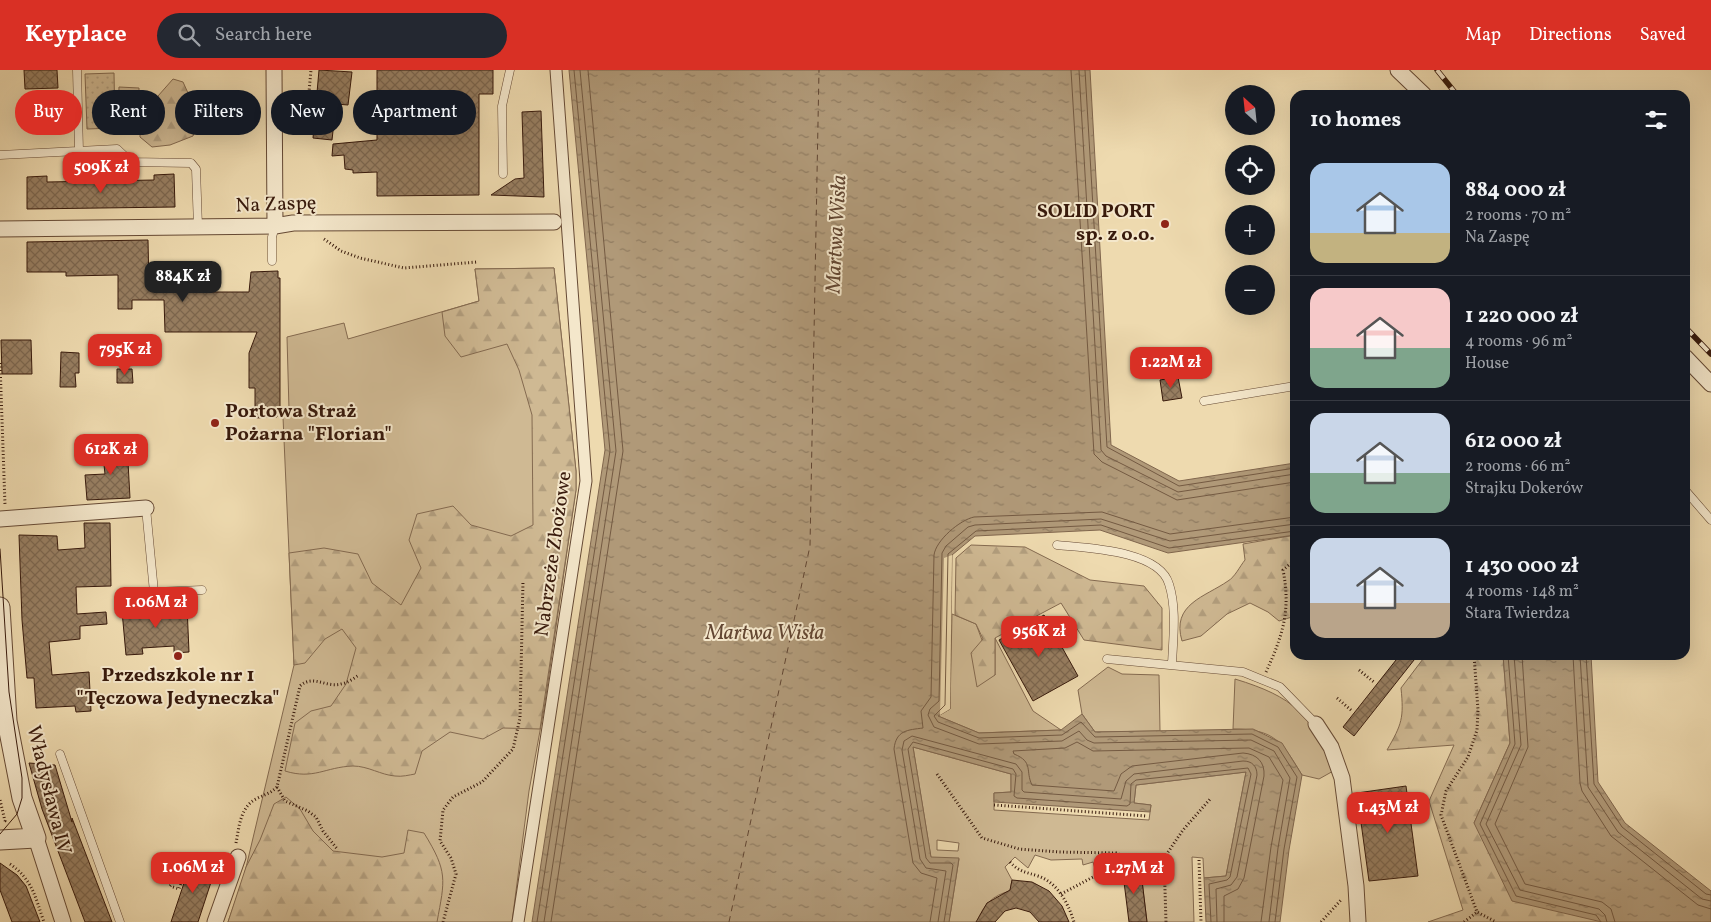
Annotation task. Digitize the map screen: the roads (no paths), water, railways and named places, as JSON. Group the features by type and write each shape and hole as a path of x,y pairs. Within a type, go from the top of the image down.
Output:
{"street":[{"path":"274,70 275,226"},
{"name":"Nabrzeże Zbożowe","path":"518,922 586,481 561,222 556,70"},
{"path":"1398,70 1419,90"},
{"name":"Na Zaspę","path":"0,229 275,226 293,223 561,222"},
{"path":"1690,362 1711,384"},
{"path":"3,519 146,508"},
{"name":"Władysława IV","path":"0,607 7,720 22,798 63,922"},
{"path":"1316,724 1330,747 1342,778 1356,886 1358,922"},
{"path":"0,840 36,838"},
{"path":"215,922 238,857"}],"lane":[{"path":"77,70 79,151"},
{"path":"503,174 502,106 510,70"},
{"path":"0,155 117,149 130,162 191,163 196,169 198,227"},
{"path":"272,261 272,238 275,226"},
{"path":"1204,401 1290,387"},
{"path":"1690,496 1711,520"},
{"path":"146,508 154,592 202,590"},
{"path":"1057,545 1105,549 1150,562 1169,581 1174,608 1172,665"},
{"path":"1107,659 1244,672 1280,687 1316,724"},
{"path":"60,754 120,922"}],"water":[{"name":"Martwa Wisła","path":"569,70 1090,70 1111,445 1179,481 1290,464 1290,536 1168,553 1100,530 975,536 952,555 950,709 938,716 979,733 1061,730 1082,714 1095,732 1253,729 1282,743 1302,775 1289,850 1280,922 1206,922 1204,878 1226,876 1246,772 1136,785 1134,803 1151,805 1150,812 994,802 994,793 1011,792 1011,774 913,747 931,857 959,858 949,922 532,922 605,450"},
{"path":"1503,660 1591,660 1598,782 1625,823 1711,891 1711,922 1602,922 1512,901 1474,823 1510,743"}],"tram line":[{"path":"0,549 9,692 22,778 22,798 17,814 0,834"}],"railway":[{"path":"1437,70 1453,90"},
{"path":"1690,332 1711,354"}],"place":[{"name":"SOLID PORT sp. z o.o.","path":"1165,224"},
{"name":"Portowa Straż Pożarna \"Florian\"","path":"215,423"},
{"name":"Przedszkole nr 1 \"Tęczowa Jedyneczka\"","path":"178,656"}]}
